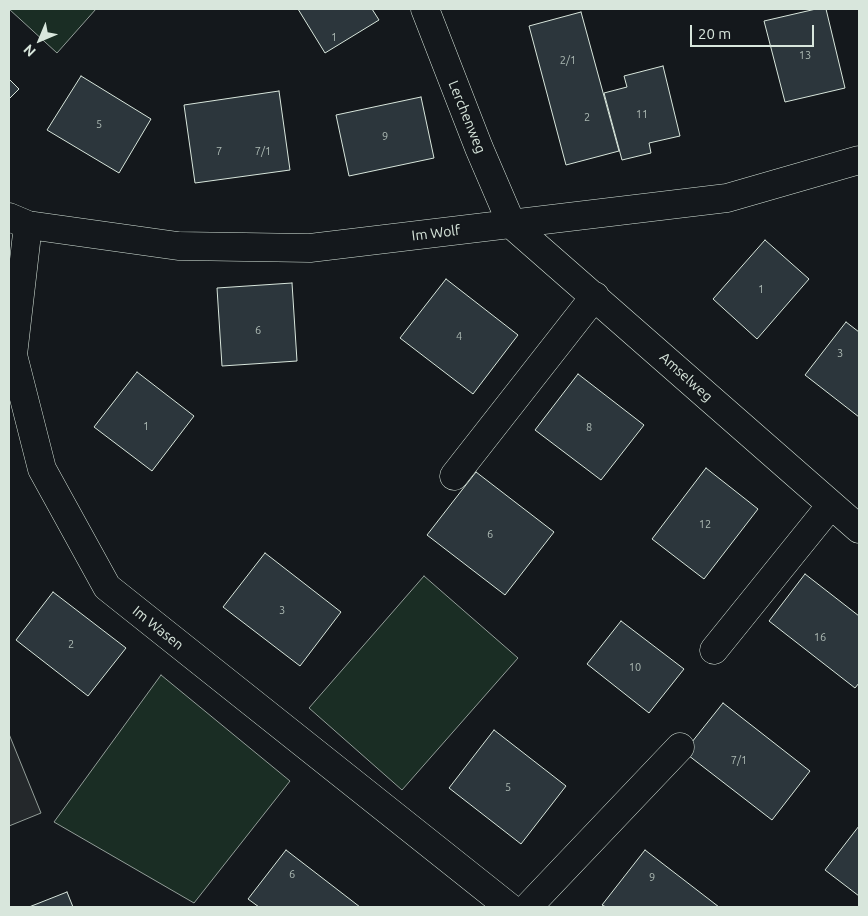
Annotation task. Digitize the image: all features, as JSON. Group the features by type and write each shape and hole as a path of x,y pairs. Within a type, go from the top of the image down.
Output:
{"street":[{"name":"Lerchenweg","path":"425,9 479,148 512,225"},
{"name":"Im Wolf","path":"18,221 178,246 310,248 727,198 859,160"},
{"name":"Im Wasen","path":"18,221 13,355 42,469 107,587 509,907"},
{"name":"Amselweg","path":"512,225 859,529"},
{"path":"454,476 595,296"},
{"path":"714,650 831,505"},
{"path":"528,907 680,747"}],"green space":[{"path":"9,9 96,9 57,53"},
{"path":"424,576 518,658 402,790 309,708"},
{"path":"161,675 290,781 194,903 54,822"}],"shaded area":[{"path":"9,734 41,813 9,826"}],"building":[{"path":"298,9 372,9 379,20 325,53"},
{"path":"816,9 826,9 845,88 785,102 764,21"},
{"path":"581,12 619,151 566,165 529,26"},
{"path":"663,66 680,136 649,143 651,153 622,160 604,93 627,87 624,76"},
{"path":"81,76 151,119 119,173 47,130"},
{"path":"9,79 19,89 9,99"},
{"path":"279,91 290,170 195,183 184,105"},
{"path":"421,97 434,158 349,176 336,115"},
{"path":"765,240 809,279 757,339 713,299"},
{"path":"446,279 518,335 473,394 400,338"},
{"path":"292,283 297,361 222,366 217,288"},
{"path":"846,322 859,332 859,417 805,375"},
{"path":"137,372 194,416 152,471 94,427"},
{"path":"578,374 644,425 601,480 535,430"},
{"path":"706,468 758,509 704,579 652,539"},
{"path":"476,472 554,532 505,595 427,535"},
{"path":"265,553 341,612 300,666 223,607"},
{"path":"805,574 859,616 859,683 855,688 769,621"},
{"path":"53,592 126,648 88,696 16,640"},
{"path":"621,621 684,669 649,713 587,664"},
{"path":"723,703 810,771 772,820 684,752"},
{"path":"494,730 566,786 521,844 449,788"},
{"path":"859,826 859,896 825,870"},
{"path":"286,850 360,907 259,907 248,899"},
{"path":"645,850 719,907 606,907 602,905"},
{"path":"67,892 73,907 29,907"}]}
